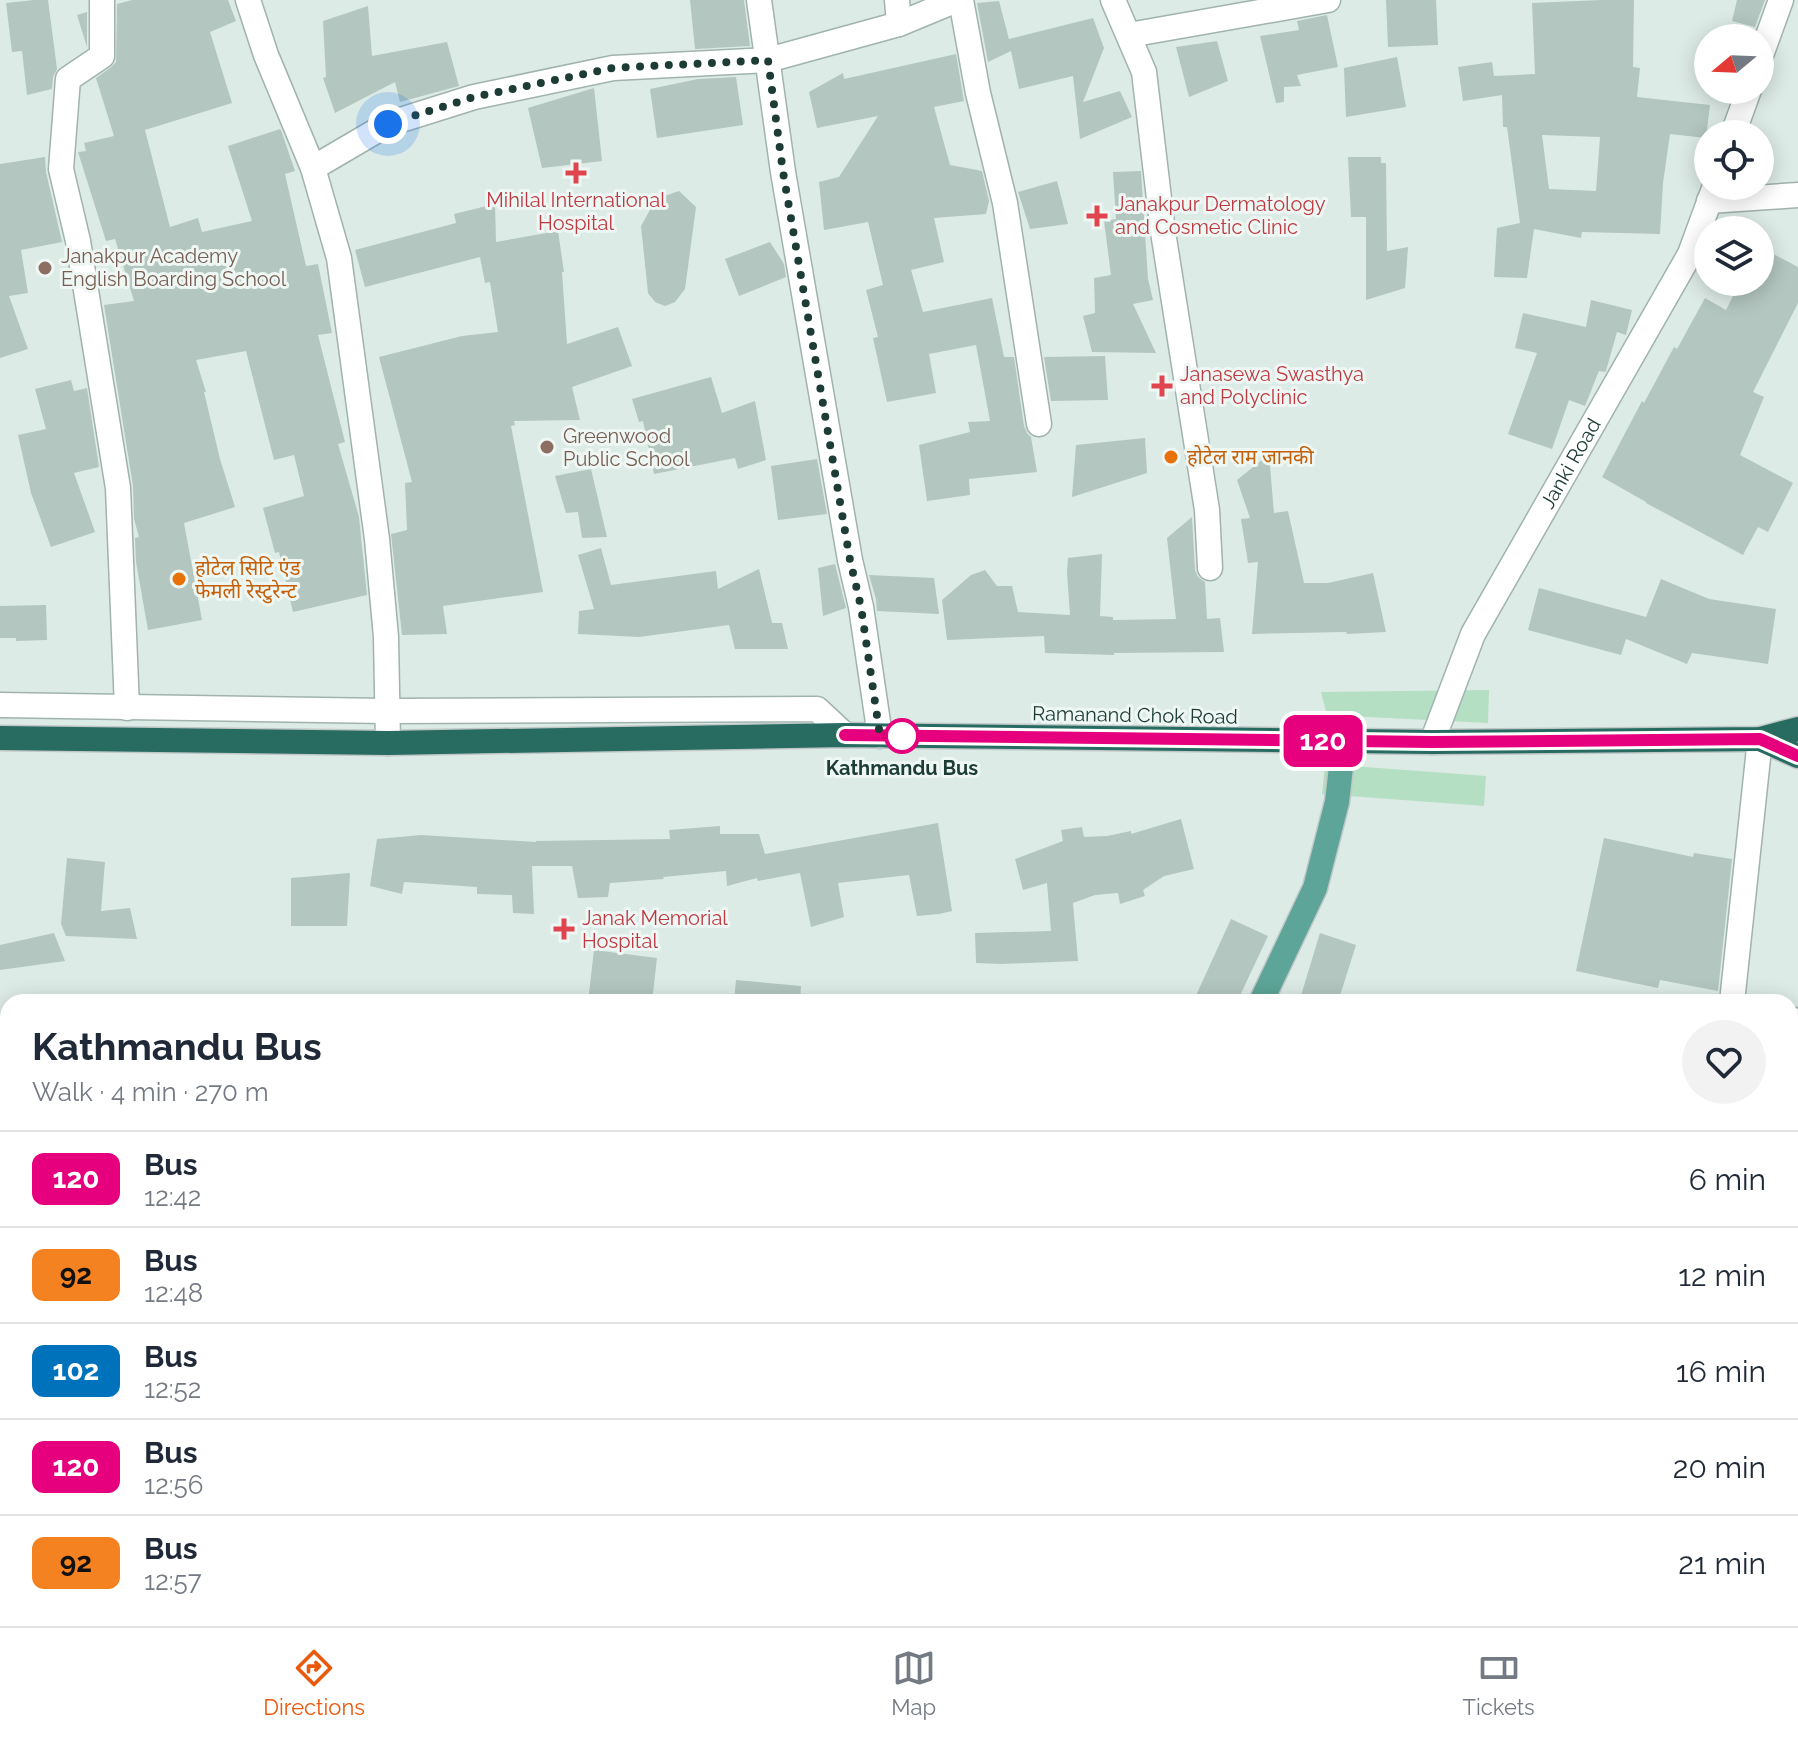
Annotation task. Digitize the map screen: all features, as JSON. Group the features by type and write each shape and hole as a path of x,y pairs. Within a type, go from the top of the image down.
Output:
{"highway":[{"name":"Ramanand Chok Road","path":"0,738 388,743 845,735 1432,742 1760,739 1798,729"},
{"name":"Ramanand Chok Road","path":"1760,739 1798,756"}],"main road":[{"path":"1265,994 1315,888 1337,802 1344,741"}],"street":[{"path":"102,0 102,56 68,79 61,169 78,241 118,488 127,708"},
{"path":"248,0 266,55 313,168 339,258 377,539 386,637 388,743"},
{"path":"759,0 783,172 850,560 861,607 880,736"},
{"path":"313,168 388,124 474,97 613,68 768,60 898,12 959,0 1005,203 1039,424"},
{"path":"1113,0 1144,72 1163,232 1207,510 1210,568"},
{"path":"1129,35 1328,0"},
{"path":"1772,24 1781,0"},
{"path":"1774,195 1798,195"},
{"name":"Janki Road","path":"1432,742 1473,634 1690,254 1710,200"},
{"path":"0,705 387,711 817,709 845,735"},
{"path":"1733,994 1760,739"}],"green space":[{"path":"1489,690 1488,723 1327,715 1321,692"},
{"path":"1325,764 1486,776 1484,806 1322,794"}],"building":[{"path":"48,0 57,69 52,89 27,95 22,51 12,52 6,3"},
{"path":"132,0 228,0 236,21 210,32 232,103 145,130 170,227 198,218 202,232 252,221 228,146 281,130 295,171 285,174 306,266 318,264 332,333 318,335 345,442 338,444 359,517 367,595 293,612 279,552 275,553 263,508 304,496 294,455 274,460 246,351 196,360 235,507 184,523 202,620 148,630 136,562 135,538 139,537 134,519 133,486 104,305 134,301 115,239 106,241 78,152 86,151 84,143 114,136 96,78 116,62 117,4"},
{"path":"690,0 744,0 750,46 695,49"},
{"path":"1386,0 1436,0 1438,45 1388,47"},
{"path":"1634,0 1633,67 1640,68 1637,97 1710,105 1708,120 1694,120 1694,137 1670,134 1660,234 1582,232 1581,238 1534,229 1527,278 1494,277 1497,228 1520,223 1507,127 1503,127 1502,95 1463,101 1458,67 1492,62 1494,76 1535,74 1532,3","holes":["1542,135 1600,137 1596,191 1549,189"]},
{"path":"1737,0 1765,0 1756,24 1732,21"},
{"path":"999,1 1009,39 1093,18 1104,48 1083,102 1120,91 1132,117 1080,139 1073,76 1019,89 1011,51 988,62 977,3"},
{"path":"368,6 372,56 447,42 459,86 400,102 395,82 335,113 323,78 326,77 323,21"},
{"path":"87,12 87,47 77,15"},
{"path":"1327,15 1338,67 1297,75 1301,86 1284,87 1284,102 1276,103 1260,36 1299,30 1297,21"},
{"path":"1217,41 1228,81 1189,97 1176,47"},
{"path":"956,54 964,101 934,107 950,165 982,171 989,201 986,214 934,218 944,262 911,270 923,312 992,298 1004,357 1014,357 1024,426 1031,437 1037,472 969,479 970,495 927,501 919,445 970,432 968,422 990,421 976,345 929,354 936,393 887,402 873,338 878,337 866,290 883,285 868,222 824,230 819,182 839,177 878,116 817,128 809,92 843,73 844,79"},
{"path":"1397,57 1406,107 1346,117 1344,68"},
{"path":"736,77 743,125 657,138 650,89 698,79"},
{"path":"594,88 602,161 542,168 528,108"},
{"path":"45,157 62,242 21,250 28,293 9,296 28,349 0,358 0,164"},
{"path":"1348,157 1381,157 1381,163 1386,163 1387,251 1408,247 1405,288 1366,300 1366,217 1351,217"},
{"path":"1141,171 1148,279 1153,300 1133,304 1156,353 1092,352 1083,316 1095,313 1094,278 1111,275 1104,221 1116,219 1113,172"},
{"path":"1057,181 1068,224 1030,229 1018,192"},
{"path":"679,191 696,207 685,289 675,302 665,306 655,302 648,293 641,226 656,199"},
{"path":"495,204 496,242 558,231 564,272 567,344 618,327 632,366 572,387 580,420 514,421 515,425 511,426 543,592 443,606 447,634 402,635 391,534 407,530 405,483 412,482 379,357 462,336 498,332 490,282 485,283 480,257 365,287 355,250 456,223 454,214"},
{"path":"770,242 784,264 786,277 739,296 725,259"},
{"path":"1774,254 1798,267 1798,303 1753,392 1764,397 1740,455 1793,483 1768,532 1758,527 1743,555 1602,477 1642,401 1644,403 1705,298 1726,310 1733,296 1774,296"},
{"path":"1591,300 1632,310 1626,335 1617,332 1606,371 1599,371 1585,406 1569,400 1552,449 1508,434 1537,353 1515,348 1523,313 1586,327"},
{"path":"1105,356 1108,400 1051,401 1044,357"},
{"path":"711,377 722,413 755,401 766,460 738,469 735,458 654,474 643,421 639,422 632,399"},
{"path":"71,380 74,391 87,388 99,467 74,473 95,532 51,547 31,493 18,435 46,429 35,389"},
{"path":"1145,438 1147,473 1072,497 1076,445"},
{"path":"1269,454 1274,513 1288,511 1304,583 1328,583 1373,573 1386,632 1252,634 1258,562 1248,563 1241,519 1250,518 1237,480"},
{"path":"817,459 827,514 778,520 771,466"},
{"path":"591,469 607,537 582,538 578,512 566,513 555,476"},
{"path":"1192,517 1195,570 1205,582 1207,619 1220,618 1224,652 1045,653 1044,636 947,640 942,600 971,575 985,570 997,586 1012,586 1018,612 1070,615 1068,558 1102,554 1100,616 1113,617 1113,620 1176,619 1167,538"},
{"path":"601,548 611,585 716,571 718,589 759,569 772,623 782,623 788,649 735,649 729,625 639,637 578,634 579,611 594,609 578,555"},
{"path":"835,564 846,608 823,616 818,568"},
{"path":"869,575 934,578 939,614 877,611"},
{"path":"1661,579 1709,599 1776,609 1768,664 1692,653 1687,664 1626,639 1621,655 1528,630 1539,588 1646,617"},
{"path":"46,605 47,640 0,638 0,606"},
{"path":"1181,819 1194,869 1164,876 1143,890 1145,896 1120,904 1118,893 1095,895 1073,903 1078,961 976,963 975,933 1051,931 1047,883 1023,890 1015,859 1063,841 1061,830 1082,827 1084,837 1131,831 1131,834"},
{"path":"938,823 952,911 939,914 917,916 909,875 838,883 844,917 811,927 800,873 758,881 757,878 727,886 726,871 663,877 610,883 608,897 578,898 572,866 532,866 534,914 513,913 512,895 477,894 477,887 404,882 402,894 370,886 377,839 421,835 536,842 670,839 669,830 720,826 720,834 759,834 765,854"},
{"path":"1604,838 1693,857 1694,853 1732,859 1718,991 1660,980 1658,988 1576,971"},
{"path":"67,858 105,862 101,911 130,908 137,939 66,936 61,924"},
{"path":"350,873 347,926 291,926 291,878"},
{"path":"1231,919 1268,936 1241,994 1197,994"},
{"path":"54,933 65,961 0,970 0,945"},
{"path":"1320,933 1356,945 1341,994 1301,994"},
{"path":"594,950 657,958 653,994 589,994"},
{"path":"736,980 801,986 800,994 735,994"}],"bus line":[{"name":"120","path":"845,735 1432,742 1760,739 1798,756"}],"place":[{"name":"Mihilal International Hospital","path":"576,173"},
{"name":"Janakpur Dermatology and Cosmetic Clinic","path":"1097,216"},
{"name":"Janakpur Academy English Boarding School","path":"45,268"},
{"name":"Janasewa Swasthya and Polyclinic","path":"1162,386"},
{"name":"Greenwood Public School","path":"547,447"},
{"name":"होटेल राम जानकी","path":"1171,457"},
{"name":"होटेल सिटि एंड फेमली रेस्टुरेन्ट","path":"179,579"},
{"name":"Kathmandu Bus","path":"902,736"},
{"name":"Janak Memorial Hospital","path":"564,929"}],"route":[{"path":"388,124 474,97 613,68 768,60 783,172 850,560 861,607 880,736 902,736"}]}
